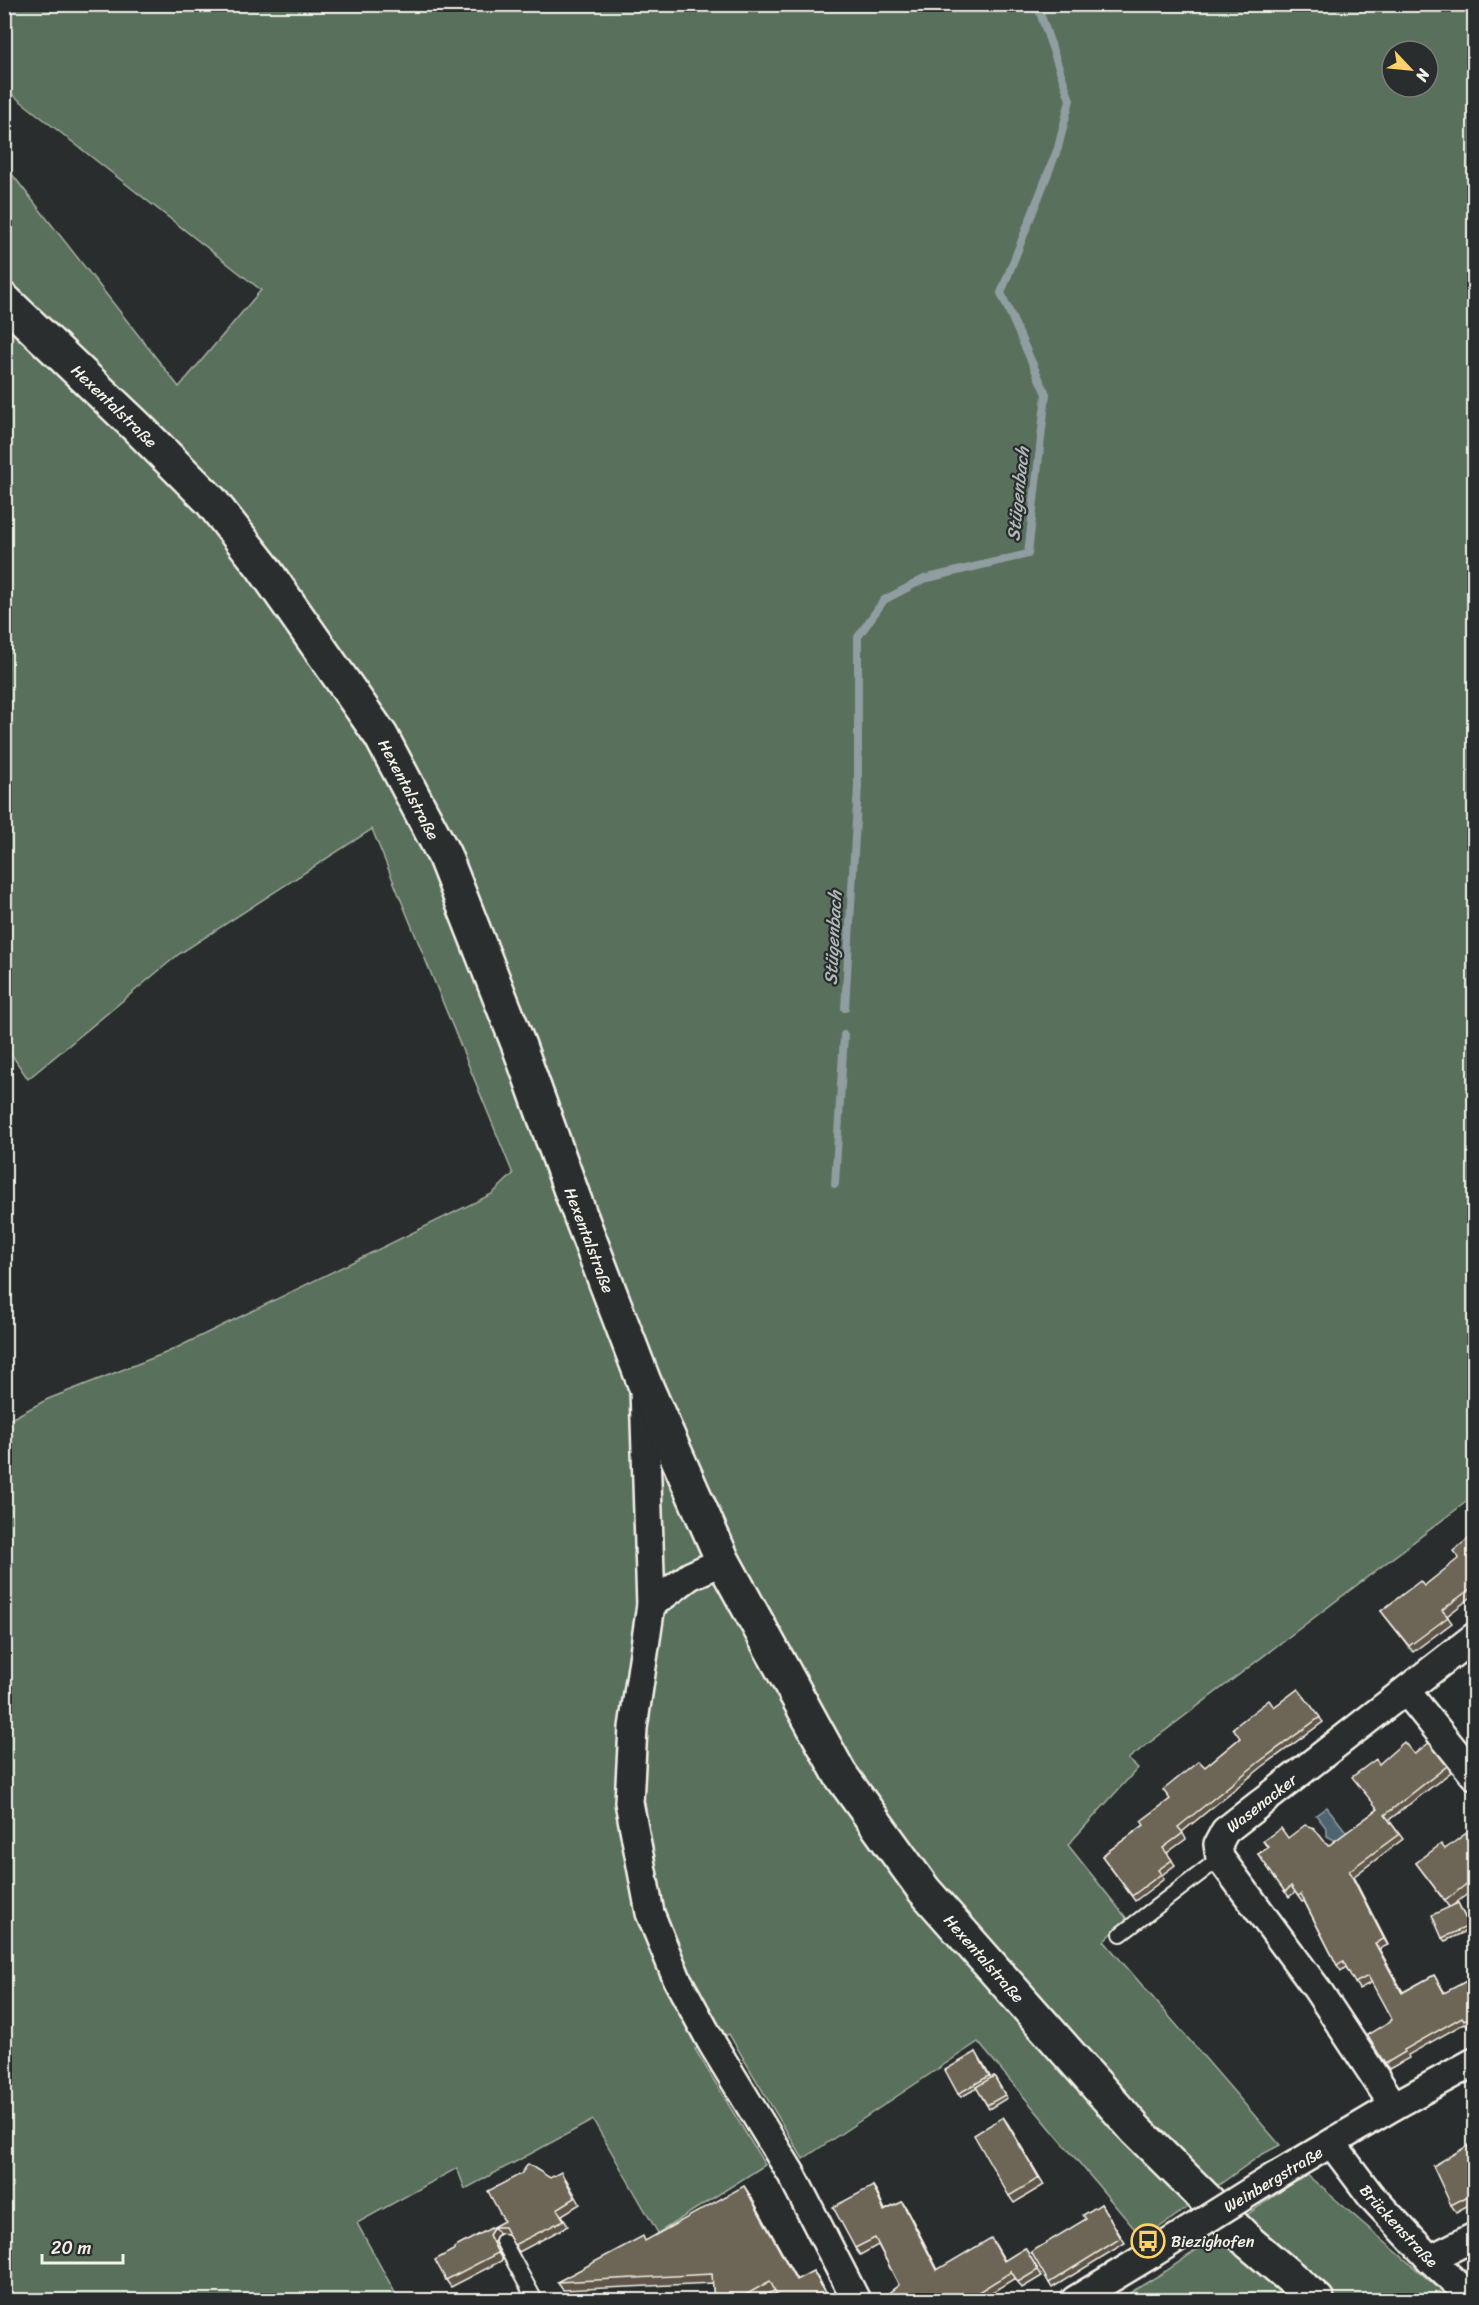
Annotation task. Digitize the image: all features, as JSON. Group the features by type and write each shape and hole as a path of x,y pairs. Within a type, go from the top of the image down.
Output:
{"main road":[{"name":"Hexentalstraße","path":"4,300 211,501 262,566 381,736 444,855 519,1046 644,1382 723,1561 840,1774 924,1890 1136,2130 1250,2243 1317,2301"}],"street":[{"name":"Hexentalstraße","path":"644,1382 651,1605 633,1728 629,1802 650,1913 677,1979 713,2045 789,2168 856,2301"},
{"path":"651,1605 690,1576 723,1561"},
{"name":"Wasenacker","path":"1220,1858 1218,1844 1225,1831 1474,1637"},
{"path":"1406,1691 1474,1775"},
{"path":"1220,1858 1317,1989 1394,2106"},
{"name":"Weinbergstraße","path":"1075,2301 1274,2177 1474,2062"},
{"name":"Brückenstraße","path":"1332,2144 1371,2196 1430,2259 1474,2300"},
{"path":"1430,2259 1474,2237"}],"lane":[{"path":"1121,1934 1220,1858"},
{"path":"503,2241 535,2301"}],"green space":[{"path":"5,5 1474,5 1474,1496 1128,1759 1138,1768 1068,1845 1127,1919 1104,1941 1280,2145 1261,2155 1143,2239 978,2042 803,2159 729,2034 695,2049 765,2165 658,2233 593,2120 465,2189 457,2168 357,2223 399,2300 5,2300 5,1422 48,1399 168,1352 492,1194 513,1174 372,829 179,954 28,1079 5,1045 4,164 179,387 261,290 5,89"},
{"path":"1306,2174 1452,2300 1118,2300 1166,2271"}],"water":[{"path":"1327,1807 1348,1834 1336,1841 1327,1836 1327,1829 1316,1815"}],"building":[{"path":"1474,1534 1474,1586 1442,1610 1448,1617 1409,1646 1381,1611 1420,1581 1424,1586 1459,1558 1453,1551"},
{"path":"1298,1689 1320,1717 1178,1827 1183,1833 1163,1848 1172,1860 1158,1870 1161,1874 1132,1896 1102,1856 1144,1825 1141,1821 1170,1799 1163,1790 1199,1761 1205,1767 1240,1738 1233,1728 1269,1700 1274,1707"},
{"path":"1474,1706 1474,1719 1468,1711"},
{"path":"1404,1742 1414,1754 1429,1743 1447,1766 1385,1815 1399,1834 1349,1871 1384,1939 1375,1943 1402,1993 1434,1975 1444,1993 1474,1977 1474,2015 1464,2020 1462,2017 1404,2050 1405,2052 1385,2064 1367,2035 1392,2020 1368,1976 1355,1983 1343,1961 1337,1965 1301,1894 1298,1896 1291,1886 1285,1892 1258,1854 1269,1847 1263,1841 1281,1828 1288,1838 1305,1825 1314,1828 1328,1846 1378,1809 1352,1777 1376,1759 1379,1764"},
{"path":"1469,1831 1474,1838 1474,1878 1445,1901 1416,1863 1441,1844 1445,1849"},
{"path":"1458,1903 1469,1926 1442,1938 1432,1915"},
{"path":"976,2052 989,2076 958,2094 945,2070"},
{"path":"994,2076 1005,2095 987,2105 976,2087"},
{"path":"1003,2117 1039,2178 1009,2196 974,2135"},
{"path":"1474,2142 1474,2193 1451,2205 1433,2166"},
{"path":"528,2164 550,2178 561,2172 575,2198 557,2209 564,2220 514,2245 504,2227 494,2227 489,2235 498,2253 446,2280 435,2260 504,2221 488,2191 521,2174"},
{"path":"744,2186 796,2280 813,2271 828,2298 822,2301 780,2301 770,2281 735,2301 714,2301 712,2274 557,2282 643,2236 645,2241"},
{"path":"873,2186 884,2211 902,2202 937,2270 991,2238 1004,2261 1025,2248 1038,2270 1018,2282 1010,2270 1011,2272 964,2301 878,2301 899,2285 875,2238 855,2248 833,2207"},
{"path":"1101,2204 1121,2238 1049,2283 1031,2252 1086,2219 1083,2215"}],"waterway":[{"name":"Stügenbach","path":"845,1008 858,786 858,637 884,600 924,579 1028,554 1046,394 1001,293 1058,148 1070,100 1037,4"},
{"name":"Stügenbach","path":"835,1184 844,1035"}],"place":[{"name":"Biezighofen","path":"1148,2241"}]}
